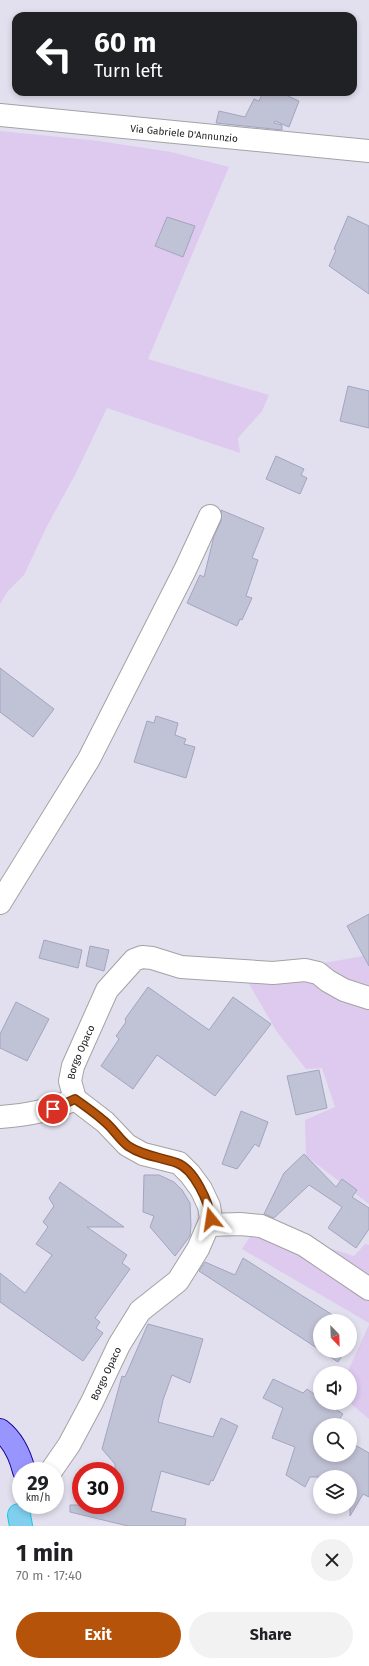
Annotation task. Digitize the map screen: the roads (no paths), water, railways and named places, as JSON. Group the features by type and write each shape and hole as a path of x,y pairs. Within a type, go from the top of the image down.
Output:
{"main road":[{"path":"0,1430 7,1436 18,1452 21,1462"}],"street":[{"name":"Via Gabriele D'Annunzio","path":"0,115 16,118 369,151"},
{"path":"0,903 89,758 185,570 210,516"},
{"name":"Borgo Opaco","path":"57,1462 69,1445 92,1402 119,1345 140,1311 178,1281 198,1248 211,1219 209,1206 202,1189 179,1163 143,1154 126,1145 105,1122 75,1099 70,1081 73,1066 107,990 134,960 142,957 152,958 181,967 272,973 305,970 318,973 328,981 344,990 369,998"},
{"path":"0,1117 25,1116 46,1111 75,1099"},
{"path":"209,1225 240,1224 261,1226 304,1245 369,1289"}]}
